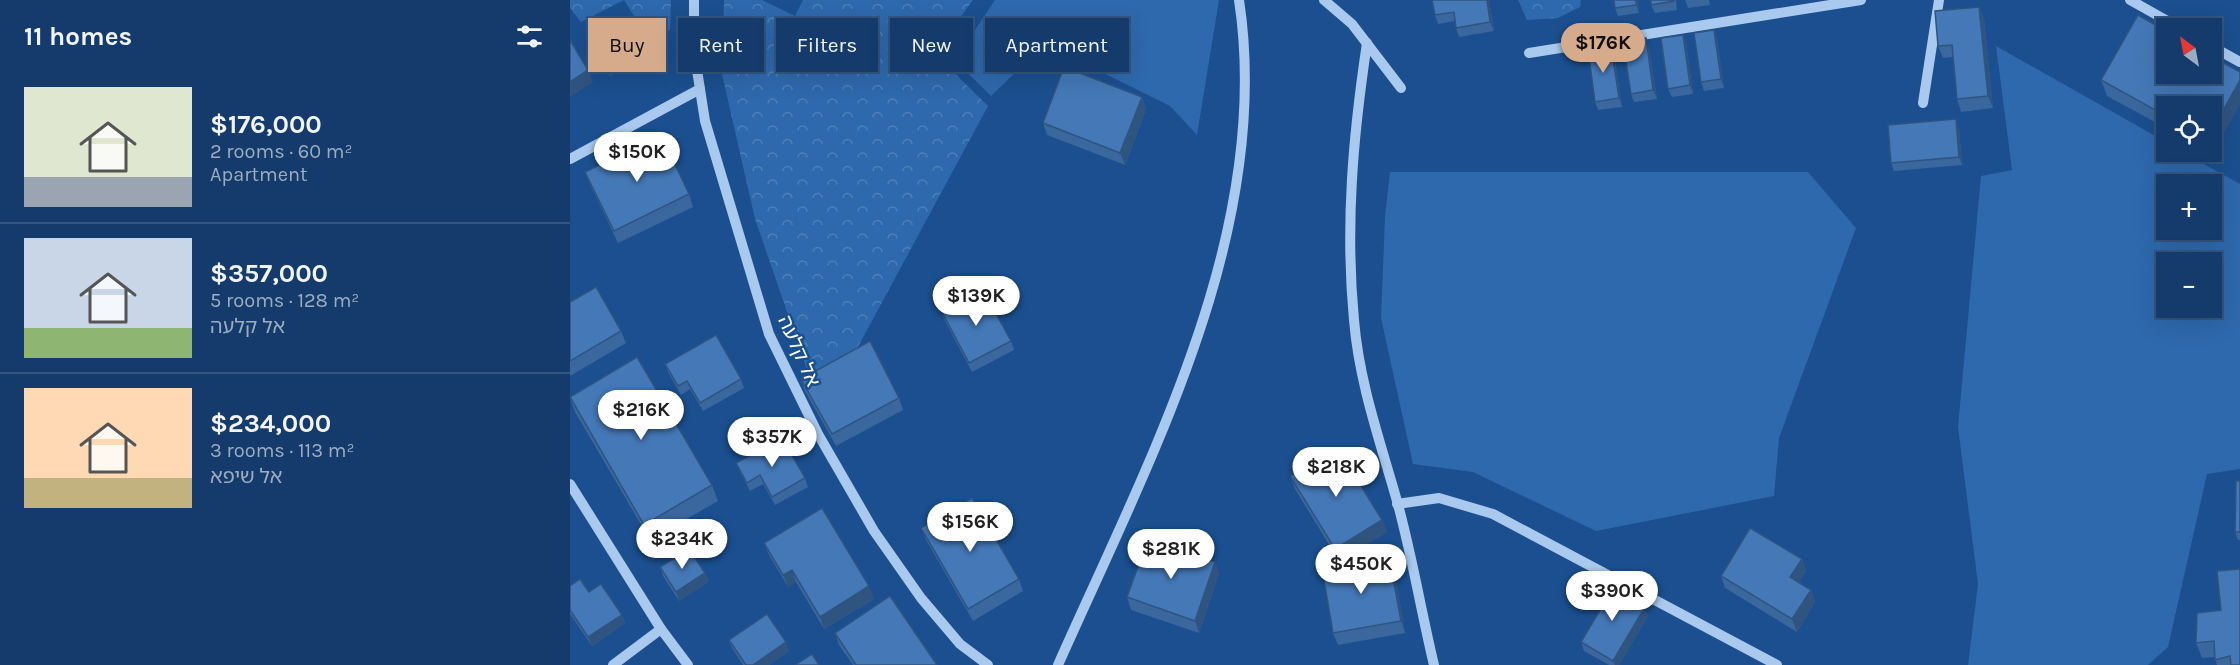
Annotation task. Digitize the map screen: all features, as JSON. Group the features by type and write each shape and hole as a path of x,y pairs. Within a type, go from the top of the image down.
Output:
{"street":[{"name":"אל קלעה","path":"694,0 694,51 705,122 726,200 769,334 818,434 874,531 921,598 960,644 988,665"},
{"path":"1058,665 1144,471 1201,329 1225,240 1244,144 1245,77 1239,0"},
{"path":"1324,0 1352,24 1401,88"},
{"path":"1529,53 1861,0"},
{"path":"1923,103 1939,0"},
{"path":"2130,0 2162,18"},
{"path":"1367,44 1353,138 1350,234 1354,321 1370,408 1397,504 1434,665"},
{"path":"2222,52 2240,62"},
{"path":"570,159 700,89"},
{"path":"570,484 661,630 688,665"},
{"path":"1397,504 1439,498 1493,514 1777,665"},
{"path":"613,665 661,630"}],"green space":[{"path":"570,0 624,0 581,22 570,8"},
{"path":"624,0 671,0 670,30 666,31 666,18 635,18"},
{"path":"724,0 762,0 795,16 803,0 973,0 960,18 890,18 890,72 953,72 988,106 847,367 812,384 755,219 722,74 722,72 764,72 764,18 724,18"},
{"path":"995,0 1219,0 1197,135 1170,106 1101,72 1129,72 1129,18 985,18 985,72 1016,72 991,96 967,72 973,72 973,33"},
{"path":"1518,0 1581,0 1580,7 1558,18 1527,20"},
{"path":"1996,46 2156,136 2156,162 2200,162 2222,174 2156,174 2156,240 2222,240 2222,174 2240,184 2240,469 2207,474 2168,647 2148,665 1968,665 1978,584 1958,427 1981,176 2012,170"},
{"path":"1390,172 1808,172 1856,228 1779,438 1774,496 1596,531 1473,472 1413,464 1381,318 1385,216"}],"building":[{"path":"1432,0 1487,0 1490,22 1456,28 1454,12 1435,15"},
{"path":"1614,0 1636,0 1636,5 1615,8"},
{"path":"1651,0 1674,0 1674,1 1651,5"},
{"path":"1979,7 1988,96 1957,99 1952,45 1938,46 1935,11"},
{"path":"2138,15 2156,25 2156,84 2222,84 2222,62 2240,72 2240,80 2222,112 2222,96 2156,96 2156,110 2101,80"},
{"path":"1714,30 1721,79 1701,82 1694,33"},
{"path":"1683,35 1690,85 1668,89 1661,38"},
{"path":"1646,38 1653,90 1631,94 1623,42"},
{"path":"570,40 588,70 570,82"},
{"path":"1611,46 1619,98 1595,102 1588,49"},
{"path":"1062,72 1077,72 1142,97 1120,153 1043,123"},
{"path":"1956,119 1959,157 1891,163 1888,125"},
{"path":"661,135 689,194 614,231 585,172"},
{"path":"596,287 621,331 570,361 570,302"},
{"path":"983,290 1011,341 969,363 942,312"},
{"path":"716,335 741,379 700,403 687,381 678,386 665,364"},
{"path":"870,341 899,398 832,434 801,379"},
{"path":"637,357 712,485 644,525 570,397"},
{"path":"782,438 805,478 772,497 760,475 747,483 736,463"},
{"path":"1337,447 1382,520 1335,549 1290,476"},
{"path":"2236,481 2240,481 2240,532 2235,532"},
{"path":"972,498 1019,579 968,609 921,528"},
{"path":"822,508 869,586 820,617 792,570 783,575 764,543"},
{"path":"1750,528 1802,559 1790,577 1811,590 1792,619 1721,576"},
{"path":"1148,539 1215,562 1195,621 1127,597"},
{"path":"689,549 705,573 676,592 660,567"},
{"path":"1389,556 1401,621 1333,633 1322,568"},
{"path":"2240,569 2240,665 2231,665 2230,656 2215,660 2214,641 2196,643 2197,613 2221,610 2217,571"},
{"path":"580,579 589,592 601,584 622,615 588,637 570,610 570,586"},
{"path":"1603,582 1645,607 1613,661 1581,642 1605,602 1595,596"},
{"path":"890,596 937,665 856,665 835,633"},
{"path":"767,614 786,642 753,665 746,665 729,640"},
{"path":"812,654 819,665 795,665"}]}
